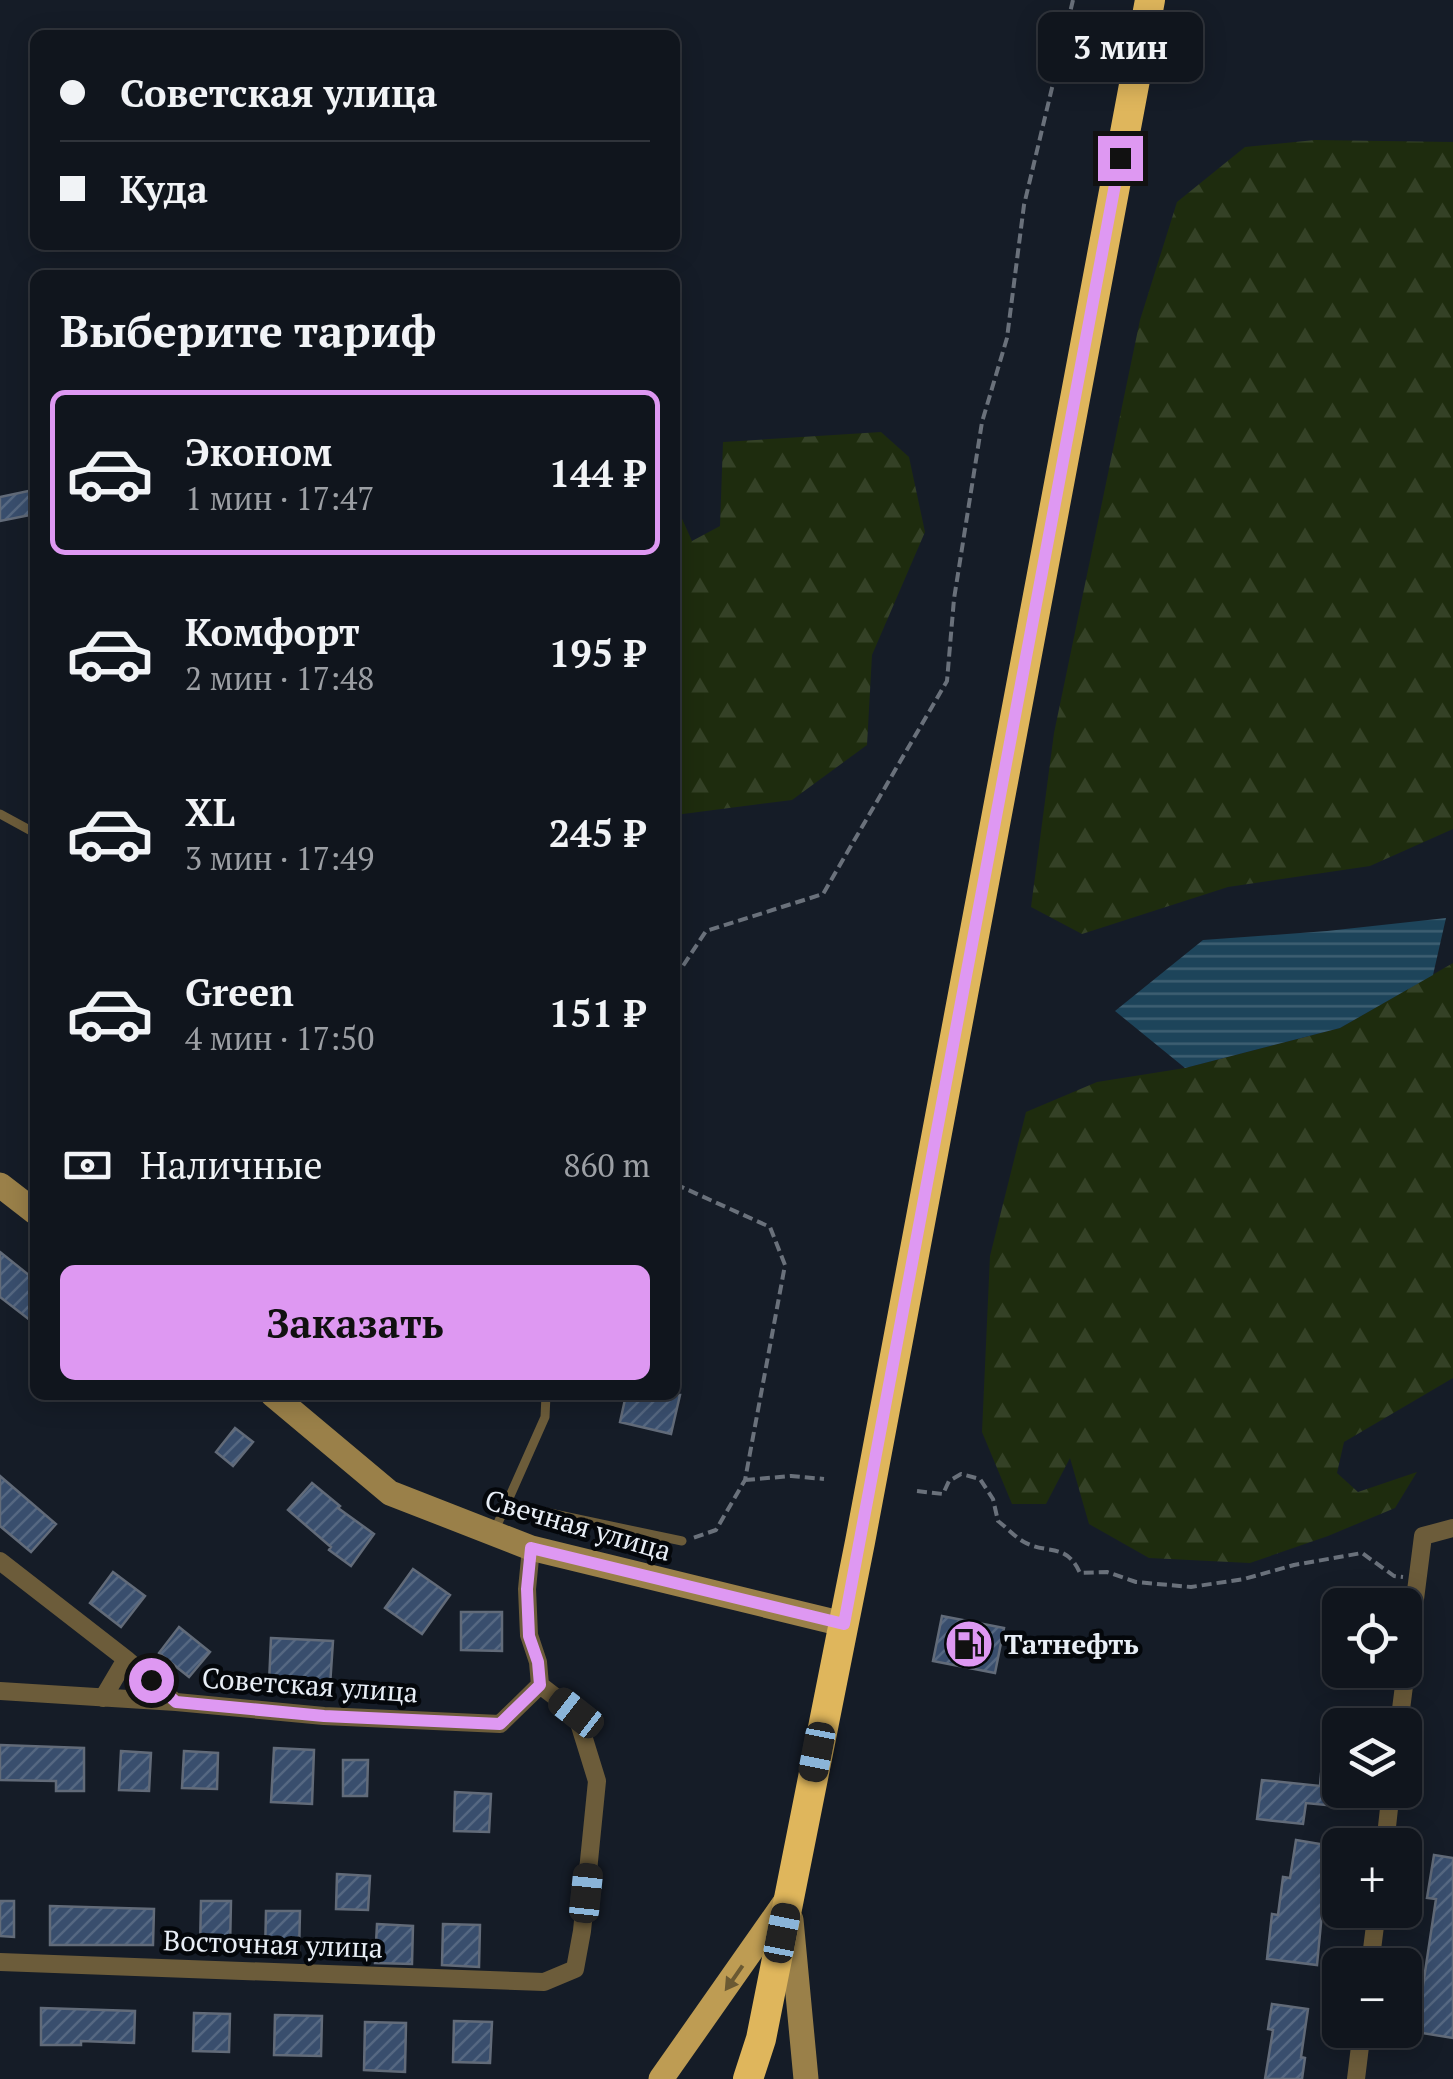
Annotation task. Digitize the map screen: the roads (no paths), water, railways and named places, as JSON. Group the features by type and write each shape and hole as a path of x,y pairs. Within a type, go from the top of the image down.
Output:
{"highway":[{"path":"748,2079 761,2039 844,1624 1150,0"},
{"path":"758,2079 761,2039"}],"main road":[{"path":"660,2079 789,1897"}],"street":[{"path":"0,1185 30,1208"},
{"name":"Свечная улица","path":"279,1400 390,1493 493,1534 531,1548 844,1624"},
{"path":"1402,1708 1424,1536 1453,1528"},
{"path":"531,1548 527,1589 529,1636 538,1662 540,1685"},
{"path":"0,1561 176,1702"},
{"path":"103,1698 126,1659"},
{"name":"Советская улица","path":"0,1692 176,1702 324,1716 500,1724 540,1685"},
{"name":"Восточная улица","path":"0,1962 544,1982 575,1969 597,1781 576,1713 540,1685"},
{"path":"789,1897 806,2079"},
{"path":"1356,2079 1360,2048"}],"lane":[{"path":"0,814 30,829"},
{"path":"493,1534 544,1417 546,1400"},
{"path":"507,1504 682,1541"}],"water":[{"path":"1446,918 1433,975 1340,1028 1185,1068 1115,1011 1203,940"}],"place":[{"name":"Татнефть","path":"969,1644"}]}
